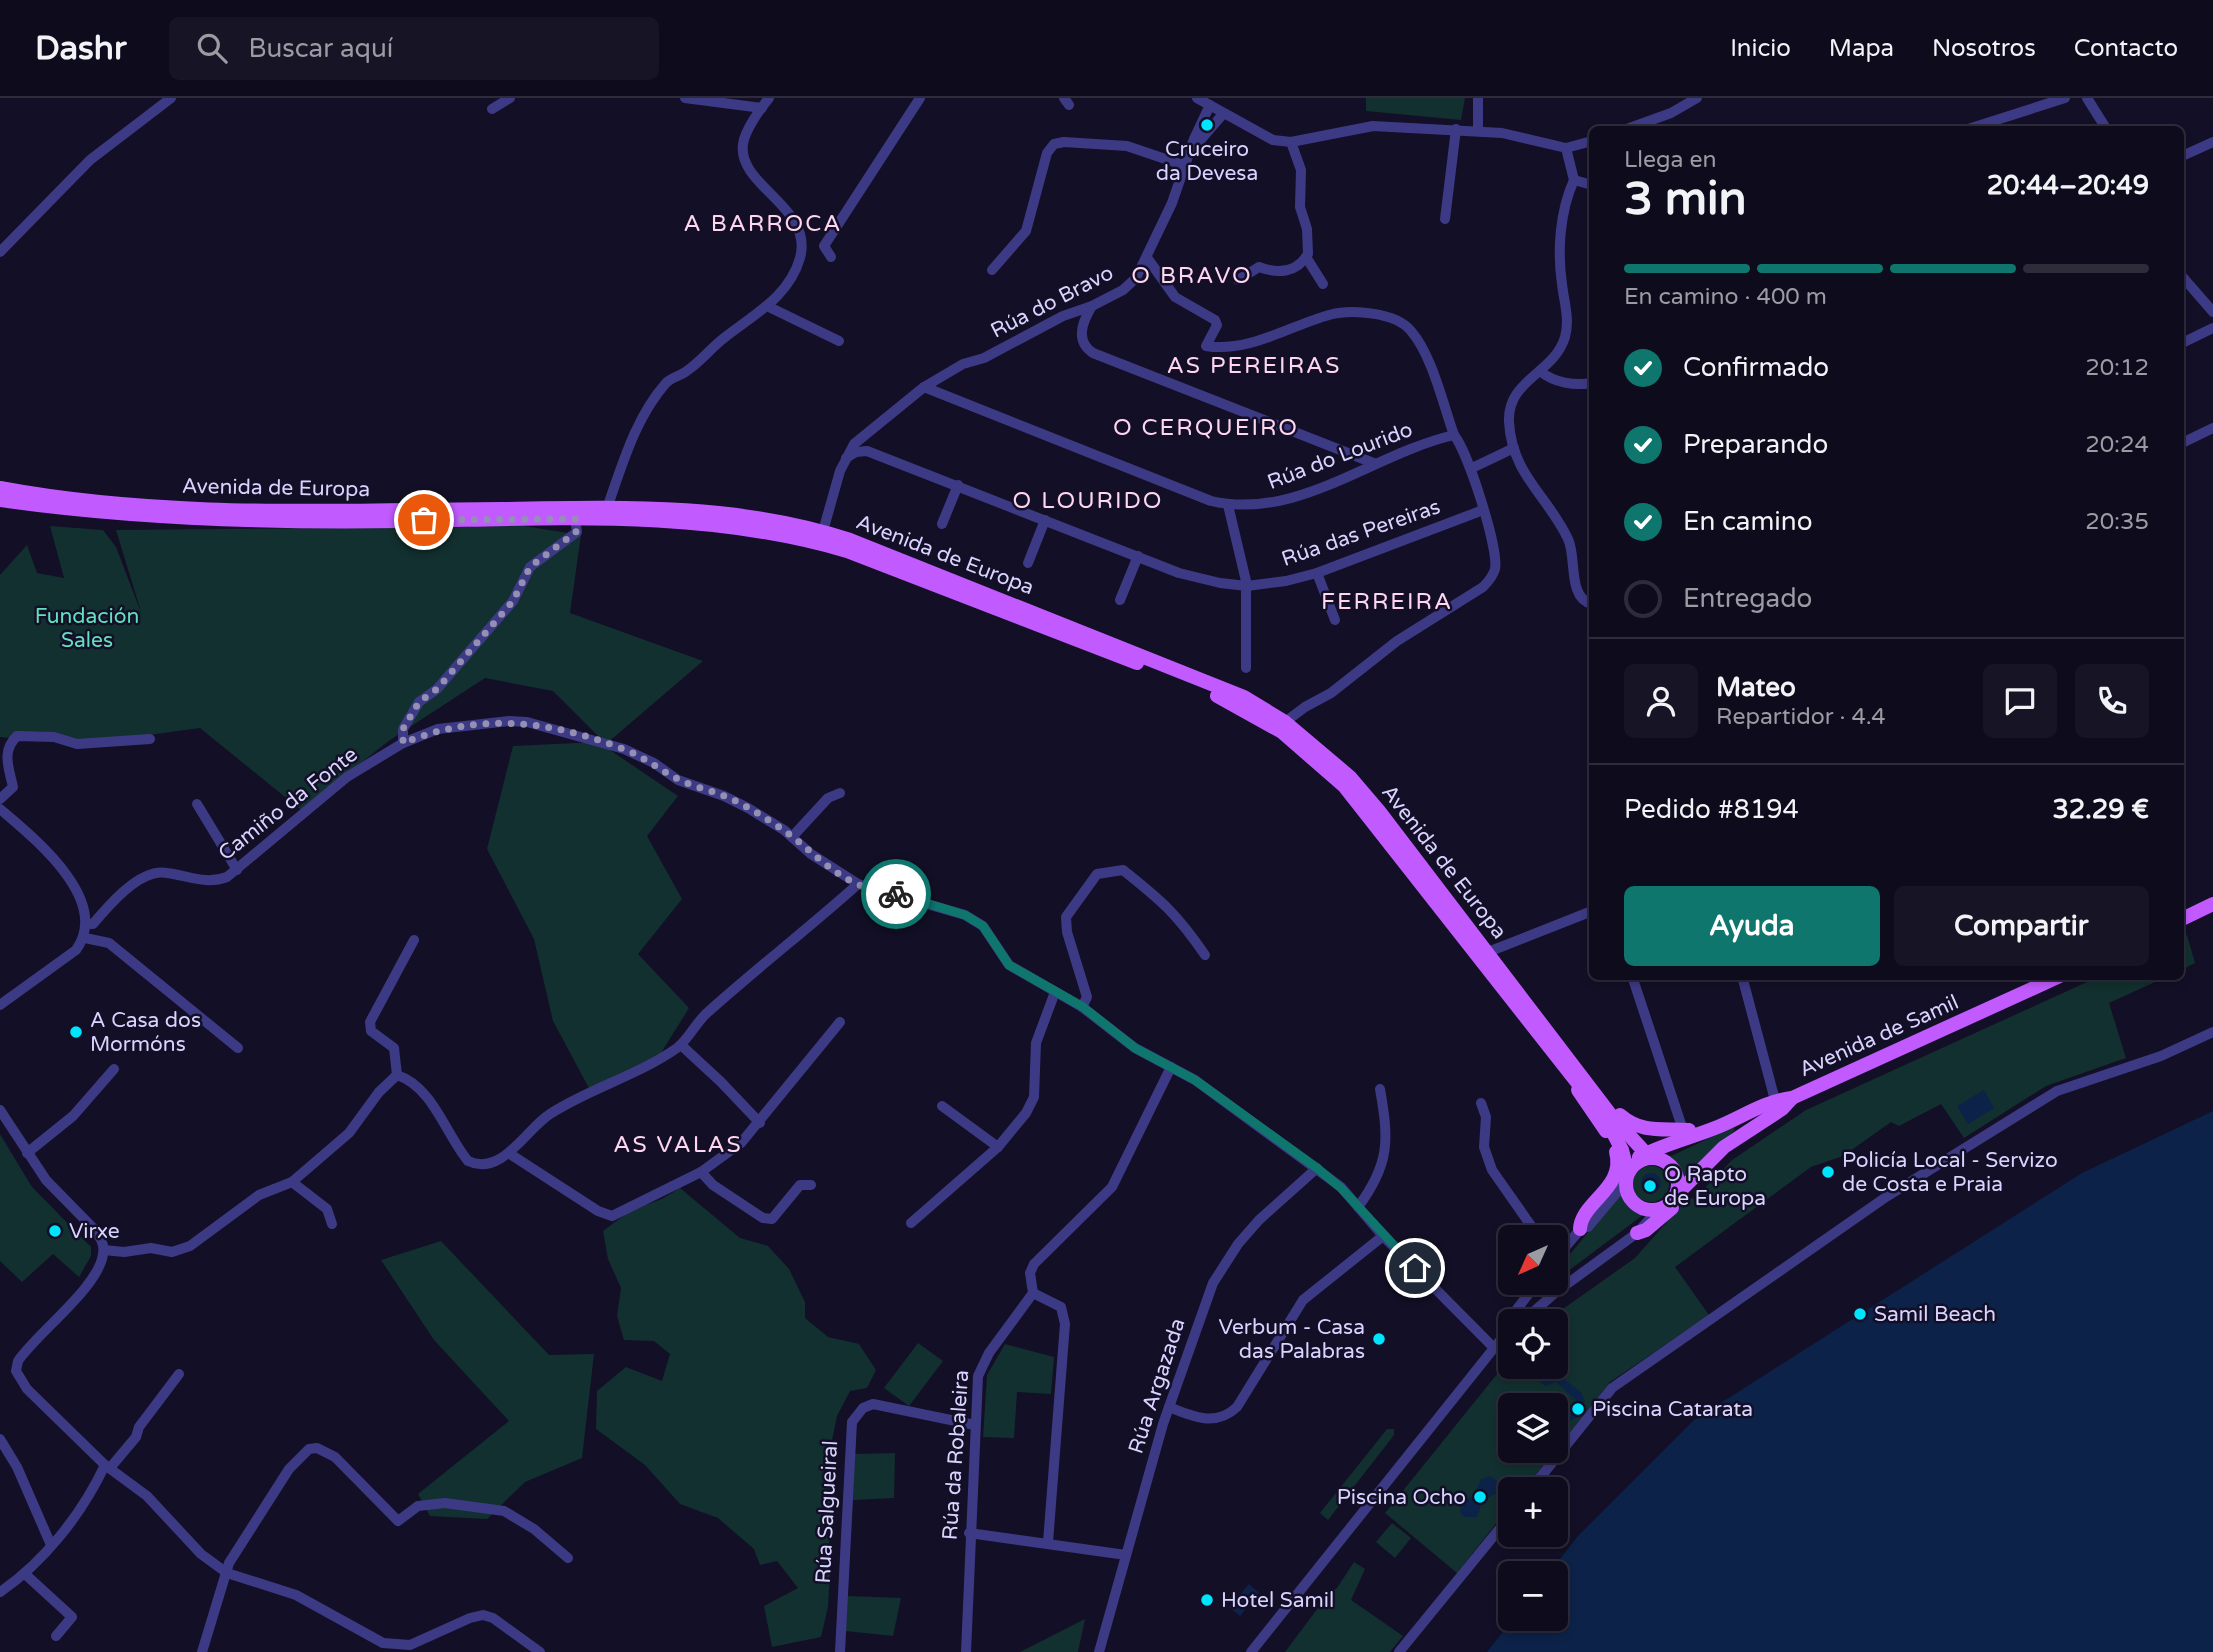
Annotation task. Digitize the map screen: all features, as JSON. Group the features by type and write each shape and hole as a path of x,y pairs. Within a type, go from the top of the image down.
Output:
{"main road":[{"name":"Avenida de Europa","path":"0,488 125,504 237,510 607,508 697,512 823,531 1244,697 1286,722 1350,777 1488,952 1577,1076 1614,1133 1627,1174"},
{"name":"Avenida de Europa","path":"0,500 130,516 272,522 575,519 711,523 815,541 1021,617 1203,690 1256,715 1306,750 1344,786 1577,1076 1651,1157"},
{"path":"2184,918 2213,904"},
{"name":"Avenida de Samil","path":"1627,1174 1690,1134 1704,1132 1775,1100 1792,1098 2051,980"},
{"path":"1577,1076 1628,1122 1648,1130 1704,1132"},
{"path":"1577,1076 1618,1159 1610,1184 1580,1221 1580,1229"},
{"name":"Avenida de Samil","path":"1675,1196 1724,1147 1782,1109 1792,1098"},
{"name":"Avenida de Samil","path":"1637,1233 1646,1230 1671,1210 1728,1152 1732,1144"},
{"path":"1627,1174 1628,1195 1636,1205 1647,1210 1659,1209 1675,1196 1678,1185 1675,1173 1668,1164 1651,1157"}],"street":[{"path":"0,252 90,159 171,98"},
{"path":"492,109 510,98"},
{"path":"685,98 762,108"},
{"path":"607,508 617,473 652,398 669,380 687,372 722,339 767,306 788,284 800,258 802,236 794,220 751,170 743,156 743,143 769,98"},
{"path":"831,257 824,246 919,98"},
{"path":"1198,98 1261,136 1291,142 1360,126 1478,130 1566,148 1589,142"},
{"path":"1478,98 1478,130"},
{"path":"1635,126 1671,113 1697,98"},
{"path":"1978,126 2065,98"},
{"path":"2087,98 2104,126"},
{"name":"Rúa do Bravo","path":"823,531 846,458 854,444 924,387 963,364 984,358 1063,316 1092,306 1131,284 1148,259 1210,106"},
{"name":"Rúa do Bravo","path":"1191,151 1223,114"},
{"path":"1445,219 1455,129"},
{"path":"992,270 1026,231 1047,153 1054,144 1064,142 1127,146 1186,166"},
{"path":"1238,280 1259,267 1286,272 1306,257 1309,243 1300,206 1301,170 1291,142"},
{"path":"2184,155 2213,142"},
{"path":"1566,148 1574,180 1562,216 1560,270 1567,326 1561,347 1540,371 1525,381 1511,400 1509,421 1514,448 1532,489 1569,541 1576,587 1583,599 1589,602"},
{"path":"1574,180 1589,185"},
{"path":"1306,257 1323,284"},
{"path":"1148,259 1175,296 1215,320 1217,325 1206,346 1219,348 1242,344 1332,314 1356,314 1396,320 1410,328 1421,346 1454,435 1472,468 1494,551 1495,568 1483,587 1397,641 1331,693 1305,707 1286,722"},
{"path":"2184,279 2213,312"},
{"path":"767,306 839,341"},
{"path":"1081,332 1092,306"},
{"path":"1063,316 1081,332 1084,345 1093,353 1377,464"},
{"path":"2184,342 2213,328"},
{"path":"1540,371 1548,378 1579,385 1589,383"},
{"name":"Rúa do Lourido","path":"924,387 1228,505 1268,505 1454,435"},
{"path":"2184,442 2213,428"},
{"path":"846,458 856,452 867,451 864,443 868,433"},
{"path":"1472,468 1514,448"},
{"name":"Rúa das Pereiras","path":"867,451 1199,579 1247,586 1286,581 1317,573 1483,510"},
{"path":"942,524 958,485"},
{"path":"1228,505 1247,586 1247,668"},
{"path":"403,743 403,729 419,702 437,689 513,601 530,567 576,532 575,519"},
{"path":"1028,564 1045,520"},
{"path":"1120,600 1138,556"},
{"path":"1317,573 1335,621"},
{"name":"Camiño da Fonte","path":"87,925 93,925 121,895 153,873 164,872 205,882 218,880 237,870 347,777 403,743 438,729 527,722 624,749 654,763 678,779 724,796 792,837 822,862 858,884 965,915 983,926 1009,965 1083,1007 1135,1048 1195,1080 1317,1168 1341,1188 1383,1236 1494,1348"},
{"path":"0,799 13,787 7,756 9,744 17,736 54,737 78,744 150,739"},
{"path":"792,837 828,798 840,793"},
{"path":"197,804 237,870"},
{"path":"0,809 63,867 87,925 85,938 76,950 0,1005"},
{"path":"1083,1007 1087,997 1067,932 1066,917 1097,874 1124,870 1158,896 1179,917 1205,955"},
{"path":"397,1075 407,1078 428,1098 453,1142 468,1161 483,1163 510,1154 538,1122 562,1106 632,1074 681,1045 707,1013 800,937 858,884"},
{"path":"1488,952 1589,912"},
{"path":"85,938 109,943 239,1048"},
{"path":"397,1075 394,1048 371,1031 370,1022 414,940"},
{"path":"1633,980 1683,1130"},
{"path":"1743,980 1775,1100"},
{"path":"911,1223 998,1147 1026,1112 1034,1097 1036,1043 1055,992"},
{"path":"510,1154 598,1211 612,1216 701,1172 741,1143 760,1124 841,1022"},
{"path":"1541,1477 1612,1388 1886,1197 2057,1091 2161,1056 2213,1032"},
{"path":"681,1045 721,1082 760,1124"},
{"path":"1048,1542 1065,1324 1061,1307 1033,1293 1030,1273 1034,1264 1112,1187 1171,1067"},
{"path":"27,1153 73,1116 114,1069"},
{"path":"104,1250 124,1252 150,1248 172,1252 190,1246 259,1195 292,1182 349,1133 379,1092 397,1075"},
{"path":"1358,1207 1377,1179 1387,1144 1380,1089"},
{"path":"1481,1103 1486,1117 1484,1147 1492,1170 1531,1225"},
{"path":"942,1106 998,1147"},
{"path":"0,1110 46,1180 94,1229 104,1250 91,1278 22,1356 16,1371 27,1389 107,1467 147,1496 201,1554 227,1573 296,1595 380,1647 411,1645 470,1618 483,1615 493,1618 540,1652"},
{"name":"Rúa Argazada","path":"1099,1652 1169,1407 1203,1305 1220,1272 1259,1220 1317,1168"},
{"path":"701,1172 713,1185 763,1218 772,1219 800,1185 811,1185"},
{"name":"Avenida de Samil","path":"1568,1243 1627,1174"},
{"name":"Avenida de Samil","path":"1580,1229 1588,1227 1627,1174"},
{"path":"292,1182 327,1209 332,1224"},
{"name":"Avenida de Samil","path":"1537,1309 1637,1233 1659,1209"},
{"path":"1169,1407 1199,1418 1216,1420 1228,1416 1237,1407 1303,1300 1383,1236"},
{"name":"Rúa da Robaleira","path":"966,1652 975,1425 982,1364 1033,1293"},
{"path":"1517,1309 1528,1295"},
{"path":"1251,1652 1498,1343"},
{"path":"0,1592 25,1574 51,1545 89,1497 107,1467 136,1437 139,1427 179,1374"},
{"name":"Rúa Salgueiral","path":"840,1652 852,1422 863,1408 873,1404 975,1425"},
{"path":"0,1439 17,1467 51,1545"},
{"path":"202,1652 229,1563 289,1469 309,1449 317,1448 335,1457 398,1521 418,1506 445,1503 504,1511 534,1529 568,1558"},
{"path":"1399,1652 1498,1531"},
{"path":"969,1533 1126,1555"},
{"path":"25,1574 72,1617 56,1636"}],"green space":[{"path":"1366,98 1465,98 1461,120 1366,111"},
{"name":"Fundación Sales","path":"50,526 103,530 116,547 142,615 116,530 524,526 581,535 570,613 703,661 606,744 553,691 485,678 390,740 301,810 200,728 82,744 0,737 0,575 27,545 37,573 64,578"},
{"path":"598,742 678,796 647,836 682,899 638,954 689,1008 656,1061 591,1092 553,1021 534,939 487,849 513,746"},
{"path":"2187,935 2195,963 2184,968 2184,936"},
{"path":"2091,980 2159,980 2109,1003 2126,1058 2046,1086 1964,1138 1941,1104 1899,1126 1891,1122 1843,1156 1811,1167 1675,1267 1709,1315 1610,1382 1568,1435 1568,1393 1498,1393 1498,1463 1545,1463 1534,1477 1498,1477 1498,1521 1457,1573 1385,1513 1498,1373 1498,1379 1568,1379 1568,1309 1563,1309 1635,1258 1689,1197 1694,1199 1732,1160 1806,1110"},
{"path":"1733,1127 1735,1130 1683,1177 1669,1157"},
{"path":"0,1134 32,1187 91,1247 91,1256 79,1277 53,1254 22,1282 0,1261"},
{"path":"1651,1166 1664,1171 1669,1184 1664,1197 1651,1202 1638,1197 1633,1184 1638,1171"},
{"path":"680,1188 740,1238 768,1246 789,1269 805,1302 805,1318 828,1337 859,1344 876,1370 867,1388 850,1391 837,1416 827,1465 832,1493 829,1527 830,1575 828,1607 821,1637 772,1647 764,1606 798,1588 777,1561 760,1565 754,1549 718,1518 680,1504 645,1465 596,1429 597,1391 626,1367 662,1381 670,1354 654,1341 624,1340 617,1316 621,1288 608,1259 603,1231 631,1210 662,1199"},
{"path":"1620,1194 1628,1207 1643,1215 1568,1271 1568,1257"},
{"path":"441,1241 549,1355 594,1354 582,1458 525,1482 487,1519 430,1516 418,1494 509,1421 434,1340 381,1260"},
{"path":"918,1343 943,1361 909,1406 884,1388"},
{"path":"1005,1344 1054,1357 1051,1394 1017,1392 1014,1438 983,1437 987,1375"},
{"path":"1387,1429 1394,1429 1394,1435 1328,1520 1320,1513"},
{"path":"895,1453 894,1498 853,1500 854,1454"},
{"path":"1392,1523 1411,1538 1395,1558 1376,1542"},
{"path":"1354,1562 1365,1569 1351,1600 1403,1636 1390,1652 1285,1652 1330,1592 1337,1588"},
{"path":"847,1596 901,1598 893,1636 845,1631"},
{"path":"1085,1619 1078,1652 1020,1652"}],"water":[{"path":"1984,1090 1994,1108 1968,1124 1957,1106"},
{"path":"2213,1111 2213,1652 1487,1652 1504,1631 1568,1631 1568,1561 1558,1561 1577,1537 1694,1420 2082,1173"},
{"path":"1647,1173 1655,1173 1661,1183 1655,1193 1647,1193 1641,1187 1641,1179"},
{"name":"Piscina Catarata","path":"1563,1379 1581,1392 1585,1401 1579,1417 1568,1421 1568,1411 1576,1400 1556,1382 1545,1386 1539,1381"},
{"name":"Piscina Ocho","path":"1490,1476 1497,1481 1497,1493 1483,1500 1477,1517 1464,1517 1460,1512 1461,1502 1474,1496 1481,1479"},
{"path":"1249,1584 1259,1593 1240,1616 1229,1607"}],"way so far":[{"path":"424,520 575,519 576,532 530,567 513,601 475,641 437,689 419,702 403,729 403,743 438,729 509,721 527,722 624,749 654,763 678,779 748,808 784,830 842,876 858,884 896,894"}],"place":[{"name":"Cruceiro da Devesa","path":"1207,125"},
{"name":"A Casa dos Mormóns","path":"76,1032"},
{"name":"Policía Local - Servizo de Costa e Praia","path":"1828,1172"},
{"name":"O Rapto de Europa","path":"1650,1186"},
{"name":"Virxe","path":"55,1231"},
{"name":"Samil Beach","path":"1860,1314"},
{"name":"Verbum - Casa das Palabras","path":"1379,1339"},
{"name":"Piscina Catarata","path":"1578,1409"},
{"name":"Piscina Ocho","path":"1480,1497"},
{"name":"Hotel Samil","path":"1207,1600"}],"district":[{"name":"A BARROCA","path":"763,224"},
{"name":"O BRAVO","path":"1192,276"},
{"name":"AS PEREIRAS","path":"1254,366"},
{"name":"O CERQUEIRO","path":"1206,428"},
{"name":"O LOURIDO","path":"1088,501"},
{"name":"FERREIRA","path":"1387,602"},
{"name":"AS VALAS","path":"678,1145"}],"route":[{"path":"896,894 965,915 983,926 1009,965 1083,1007 1135,1048 1195,1080 1259,1129 1317,1168 1341,1188 1415,1268"}]}
